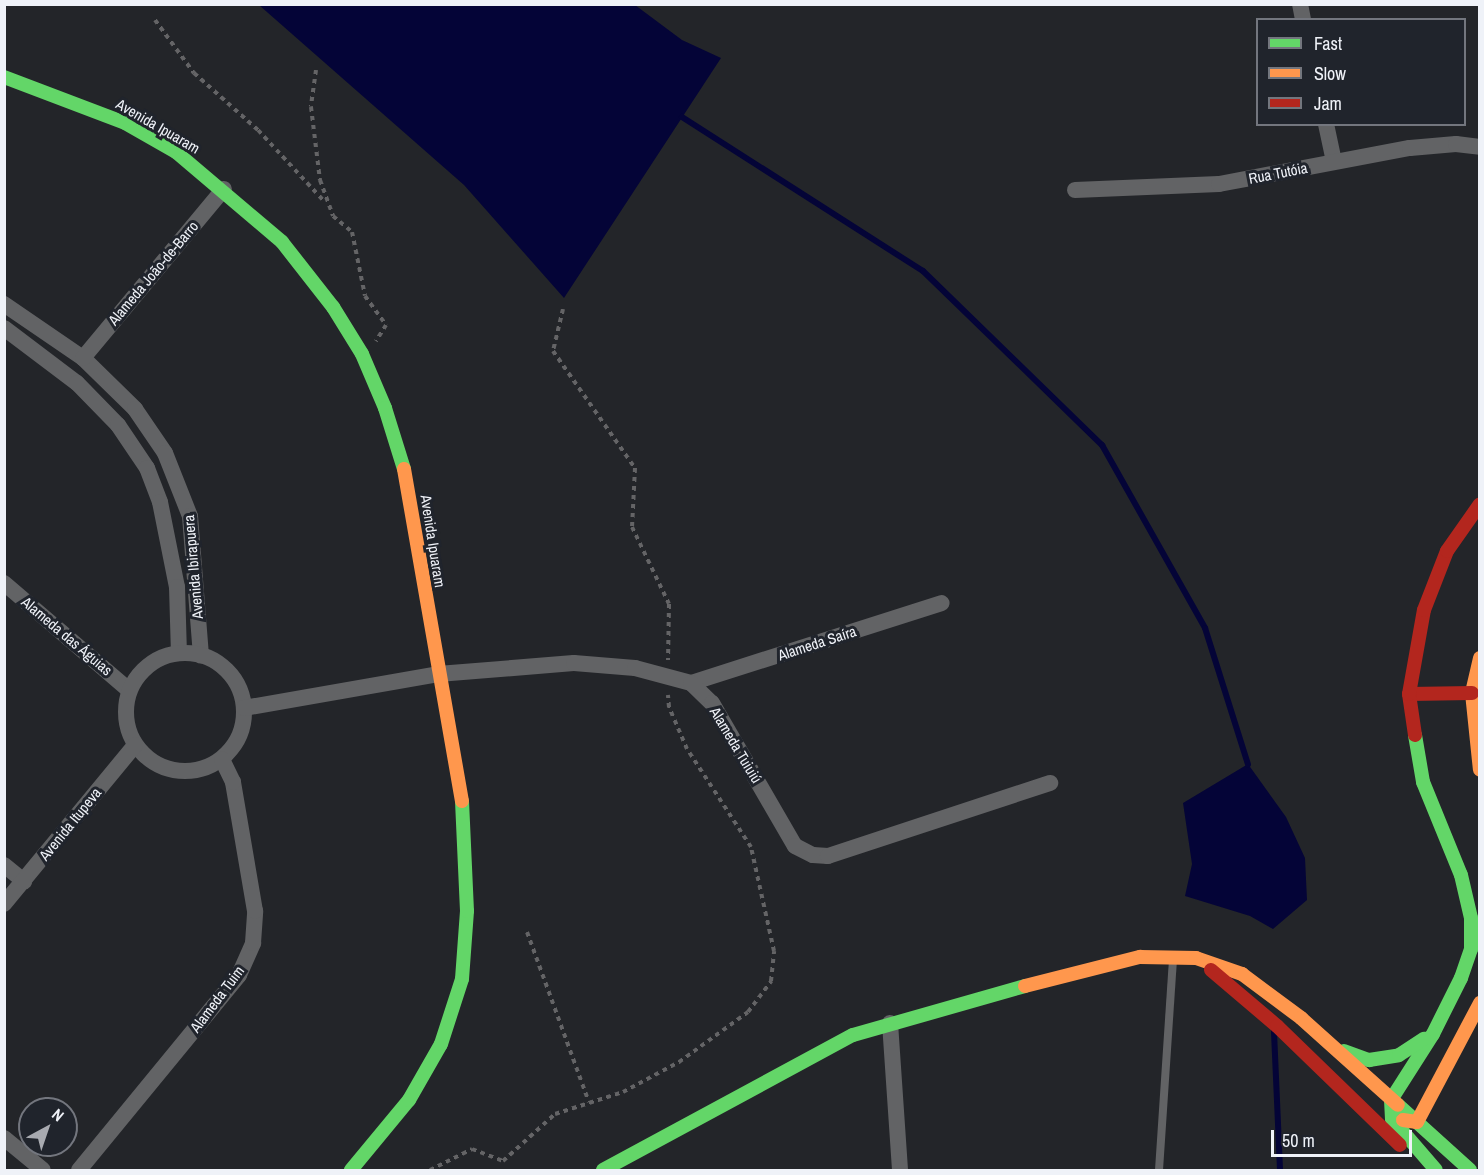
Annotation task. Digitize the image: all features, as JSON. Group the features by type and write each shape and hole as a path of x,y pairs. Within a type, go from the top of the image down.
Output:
{"street":[{"name":"Avenida Ipuaram","path":"4,77 125,123 176,152 224,189 282,242 333,307 362,354 406,477 438,674 465,820 467,911 462,979 441,1044 409,1100 351,1170"},
{"path":"1326,126 1334,161"},
{"name":"Rua Tutóia","path":"1075,190 1218,184 1292,173 1334,161 1410,148 1456,144 1479,147"},
{"name":"Alameda João-de-Barro","path":"83,358 224,189"},
{"name":"Avenida Ibirapuera","path":"4,304 83,358 135,409 165,453 182,487 190,516 201,656"},
{"name":"Avenida Ibirapuera","path":"4,328 77,383 118,425 147,468 160,502 177,587 179,653"},
{"path":"1436,1170 1392,1119 1391,1100 1433,1034 1471,949 1471,918 1461,874 1423,782 1409,694 1424,610 1447,551 1478,508"},
{"name":"Alameda das Águias","path":"4,583 129,690"},
{"name":"Alameda Saíra","path":"691,683 942,603"},
{"path":"179,653 201,656 229,673 238,686 244,708 236,743 222,759 200,770 175,771 152,762 135,745 126,718 129,690 141,672 159,659 179,653"},
{"path":"1479,658 1472,693 1479,770"},
{"path":"244,708 438,674 573,663 635,668 668,679 691,683"},
{"name":"Alameda Tuiuiú","path":"691,683 712,703 728,726 795,846 813,855 828,856 1050,783"},
{"path":"1409,694 1472,693"},
{"name":"Avenida Itupeva","path":"4,904 135,745"},
{"name":"Alameda Tuim","path":"79,1170 238,975 253,943 255,911 234,782 222,759"},
{"path":"4,865 24,881"},
{"path":"603,1170 819,1051 890,1023 1079,970 1140,957 1196,958 1242,974 1335,1048 1470,1170"},
{"path":"1196,958 1256,1006 1369,1116 1431,1170"},
{"path":"1418,1122 1479,1003"},
{"path":"890,1023 900,1170"},
{"path":"1335,1048 1369,1060 1399,1055 1433,1034"},
{"path":"1369,1116 1418,1122"},
{"path":"4,1138 43,1170"}],"lane":[{"path":"1159,1170 1173,958"}],"path":[{"path":"154,20 194,73 258,130 325,202 333,216 352,232 365,296 386,326 362,354"},
{"path":"316,70 311,107 312,142 325,202"},
{"path":"430,1170 472,1149 503,1161 555,1114 622,1092 680,1062 748,1012 771,981 774,951 751,847 687,749 669,707 669,604 632,527 635,468 553,351 564,309"},
{"path":"527,932 589,1102"}],"shaded area":[{"path":"259,5 635,5 682,40 721,58 564,298 464,185"},
{"path":"1248,764 1286,817 1305,858 1307,900 1273,929 1250,916 1185,896 1192,864 1183,803"}],"waterway":[{"path":"682,117 923,271 1102,445 1205,628 1248,764"},
{"path":"1274,1032 1280,1170"}],"traffic: fast":[{"path":"4,77 125,123 176,152 282,242 333,307 362,354 385,408 404,469"},
{"path":"1415,735 1423,782 1461,875 1471,918 1471,949 1461,978 1433,1034 1391,1100 1392,1119 1436,1170"},
{"path":"351,1170 409,1100 441,1044 462,979 467,911 462,801"},
{"path":"603,1170 853,1035 1025,986"},
{"path":"1344,1051 1369,1060 1399,1055 1424,1039"},
{"path":"1398,1105 1470,1170"}],"traffic: slow":[{"path":"404,469 462,801"},
{"path":"1480,658 1472,693 1480,770"},
{"path":"1025,986 1140,957 1196,958 1242,974 1301,1018 1398,1105"},
{"path":"1403,1120 1417,1122 1480,1003"}],"traffic: jam":[{"path":"1415,735 1409,694 1424,610 1447,551 1480,504"},
{"path":"1409,694 1472,693"},
{"path":"1211,970 1277,1026 1400,1145"}]}
